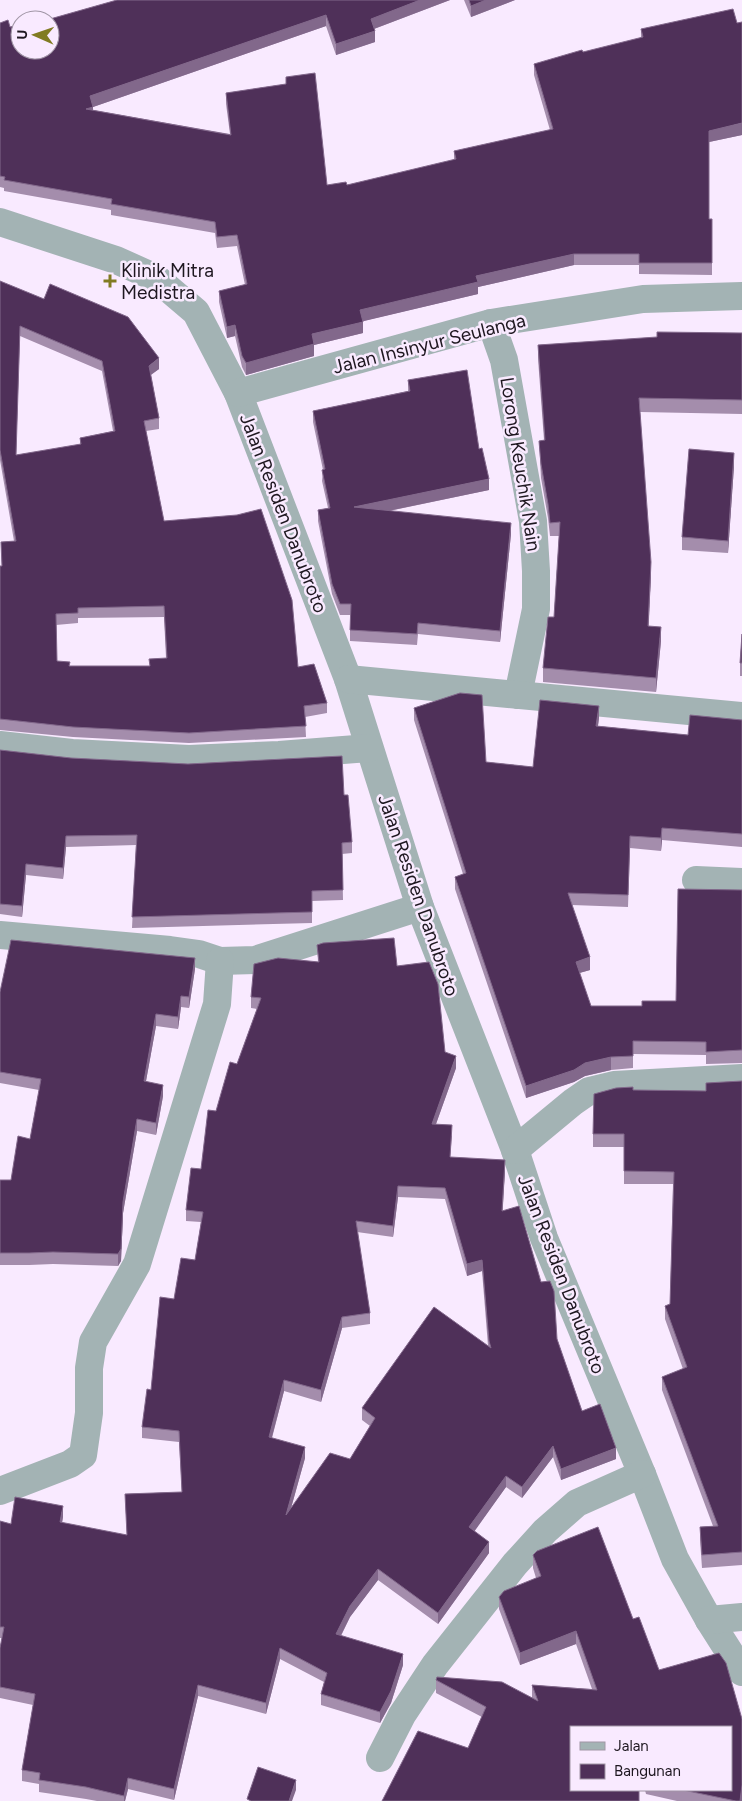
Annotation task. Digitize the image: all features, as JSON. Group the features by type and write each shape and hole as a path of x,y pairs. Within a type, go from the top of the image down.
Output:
{"street":[{"name":"Jalan Residen Danubroto","path":"0,222 116,260 156,278 196,312 238,393 348,679 420,907 515,1150 544,1238 642,1474 674,1559 742,1672"},
{"name":"Jalan Insinyur Seulanga","path":"238,393 491,324 643,299 742,296"},
{"name":"Lorong Keuchik Nain","path":"491,324 504,360 533,521 536,609 518,695"},
{"path":"348,679 742,716"},
{"path":"0,745 72,753 189,759 369,748"},
{"path":"696,880 742,882"},
{"path":"0,935 170,950 199,954 220,961 255,960 420,907"},
{"path":"0,1492 70,1464 83,1455 89,1413 89,1368 93,1342 138,1264 217,1004 220,961"},
{"path":"515,1150 588,1091 614,1086 742,1078"},
{"path":"380,1758 402,1715 435,1665 515,1564 545,1530 577,1503 642,1474"},
{"path":"709,1620 742,1617"}],"building":[{"path":"117,0 420,0 371,19 375,31 336,44 326,15 90,96 93,107 86,109 231,135 226,93 286,84 286,77 315,73 327,185 346,182 347,185 456,159 454,151 553,129 534,64 582,50 583,52 643,37 641,29 733,9 737,23 742,22 742,123 709,131 709,219 712,219 712,263 639,263 639,254 574,254 476,276 478,282 360,310 363,322 312,334 314,344 246,363 242,356 235,325 227,327 219,291 247,284 237,235 217,237 215,222 111,204 112,199 4,180 5,177 0,176 0,23 8,20 10,27 10,60 60,60 60,16"},
{"path":"469,0 486,0 471,6"},
{"path":"0,281 44,299 50,284 128,317 159,358 149,366 159,418 144,421 164,521 237,515 261,509 292,600 298,667 314,664 327,703 304,706 306,726 189,733 73,727 0,719 1,542 16,541 0,450","holes":["20,326 102,361 115,431 80,438 81,444 16,455","164,606 167,658 149,659 150,666 69,666 70,662 57,661 56,614 78,613 78,608"]},
{"path":"657,332 742,333 742,400 639,398 651,562 648,626 661,627 656,678 543,668 548,617 554,617 560,522 550,523 541,464 539,441 545,440 538,345 657,337"},
{"path":"467,370 479,449 482,448 489,479 354,507 511,523 500,631 418,623 417,634 350,630 351,604 340,604 332,584 318,510 330,508 322,470 325,469 313,411 410,391 408,380"},
{"path":"689,449 734,453 728,541 682,537"},
{"path":"742,634 742,663 740,663"},
{"path":"460,693 482,695 486,762 533,767 540,700 599,706 596,726 688,735 690,715 742,720 742,834 662,828 661,838 630,836 628,895 568,893 590,957 576,962 591,1006 642,1006 642,1001 676,1001 678,889 742,890 742,1050 706,1052 706,1042 633,1041 633,1056 611,1057 585,1063 574,1070 526,1086 455,877 466,873 414,708"},
{"path":"0,750 71,758 188,764 342,756 344,795 348,795 352,842 342,843 343,890 312,891 312,912 132,917 137,835 66,836 63,868 26,864 22,906 0,904"},
{"path":"394,938 397,966 429,962 438,984 445,1052 456,1056 432,1124 452,1125 450,1157 505,1160 502,1211 519,1206 541,1282 550,1281 554,1291 557,1339 582,1411 600,1404 616,1448 561,1469 553,1446 522,1487 506,1476 469,1527 489,1542 438,1613 378,1569 350,1606 336,1634 403,1654 391,1691 380,1712 321,1694 327,1673 280,1648 266,1703 198,1685 174,1789 128,1778 124,1796 86,1787 39,1780 40,1773 22,1770 35,1694 0,1687 0,1648 4,1627 0,1627 0,1521 11,1524 15,1497 63,1506 60,1522 127,1535 125,1494 182,1492 179,1431 142,1427 147,1389 151,1390 160,1297 174,1299 181,1258 195,1260 203,1212 186,1210 191,1168 201,1169 208,1110 216,1111 230,1062 237,1064 261,998 251,997 254,964 278,958 319,962 317,945","holes":["398,1186 445,1188 467,1264 482,1260 491,1348 434,1307 362,1408 375,1418 350,1459 330,1453 286,1515 305,1447 269,1437 284,1380 321,1390 342,1317 370,1313 356,1221 393,1226"]},
{"path":"11,940 195,958 189,997 181,996 178,1017 156,1014 144,1081 163,1085 156,1123 137,1119 123,1202 121,1249 118,1254 0,1253 0,1180 11,1180 18,1136 30,1139 41,1079 0,1072 0,992"},
{"path":"742,1081 742,1552 702,1555 700,1527 718,1526 662,1377 687,1367 665,1306 670,1304 674,1172 624,1171 624,1134 593,1134 594,1094 616,1088 633,1087 633,1090 706,1091 706,1083"},
{"path":"598,1527 633,1619 639,1617 659,1670 719,1653 726,1663 742,1719 742,1785 740,1801 688,1791 732,1791 732,1726 570,1726 570,1791 639,1791 639,1801 382,1801 418,1731 468,1748 486,1707 436,1680 437,1677 502,1682 538,1701 532,1685 597,1690 576,1631 520,1653 499,1597 504,1591 541,1576 533,1555 537,1551"},
{"path":"258,1767 296,1780 289,1801 251,1801 247,1799"}],"place":[{"name":"Klinik Mitra Medistra","path":"110,281"}]}
